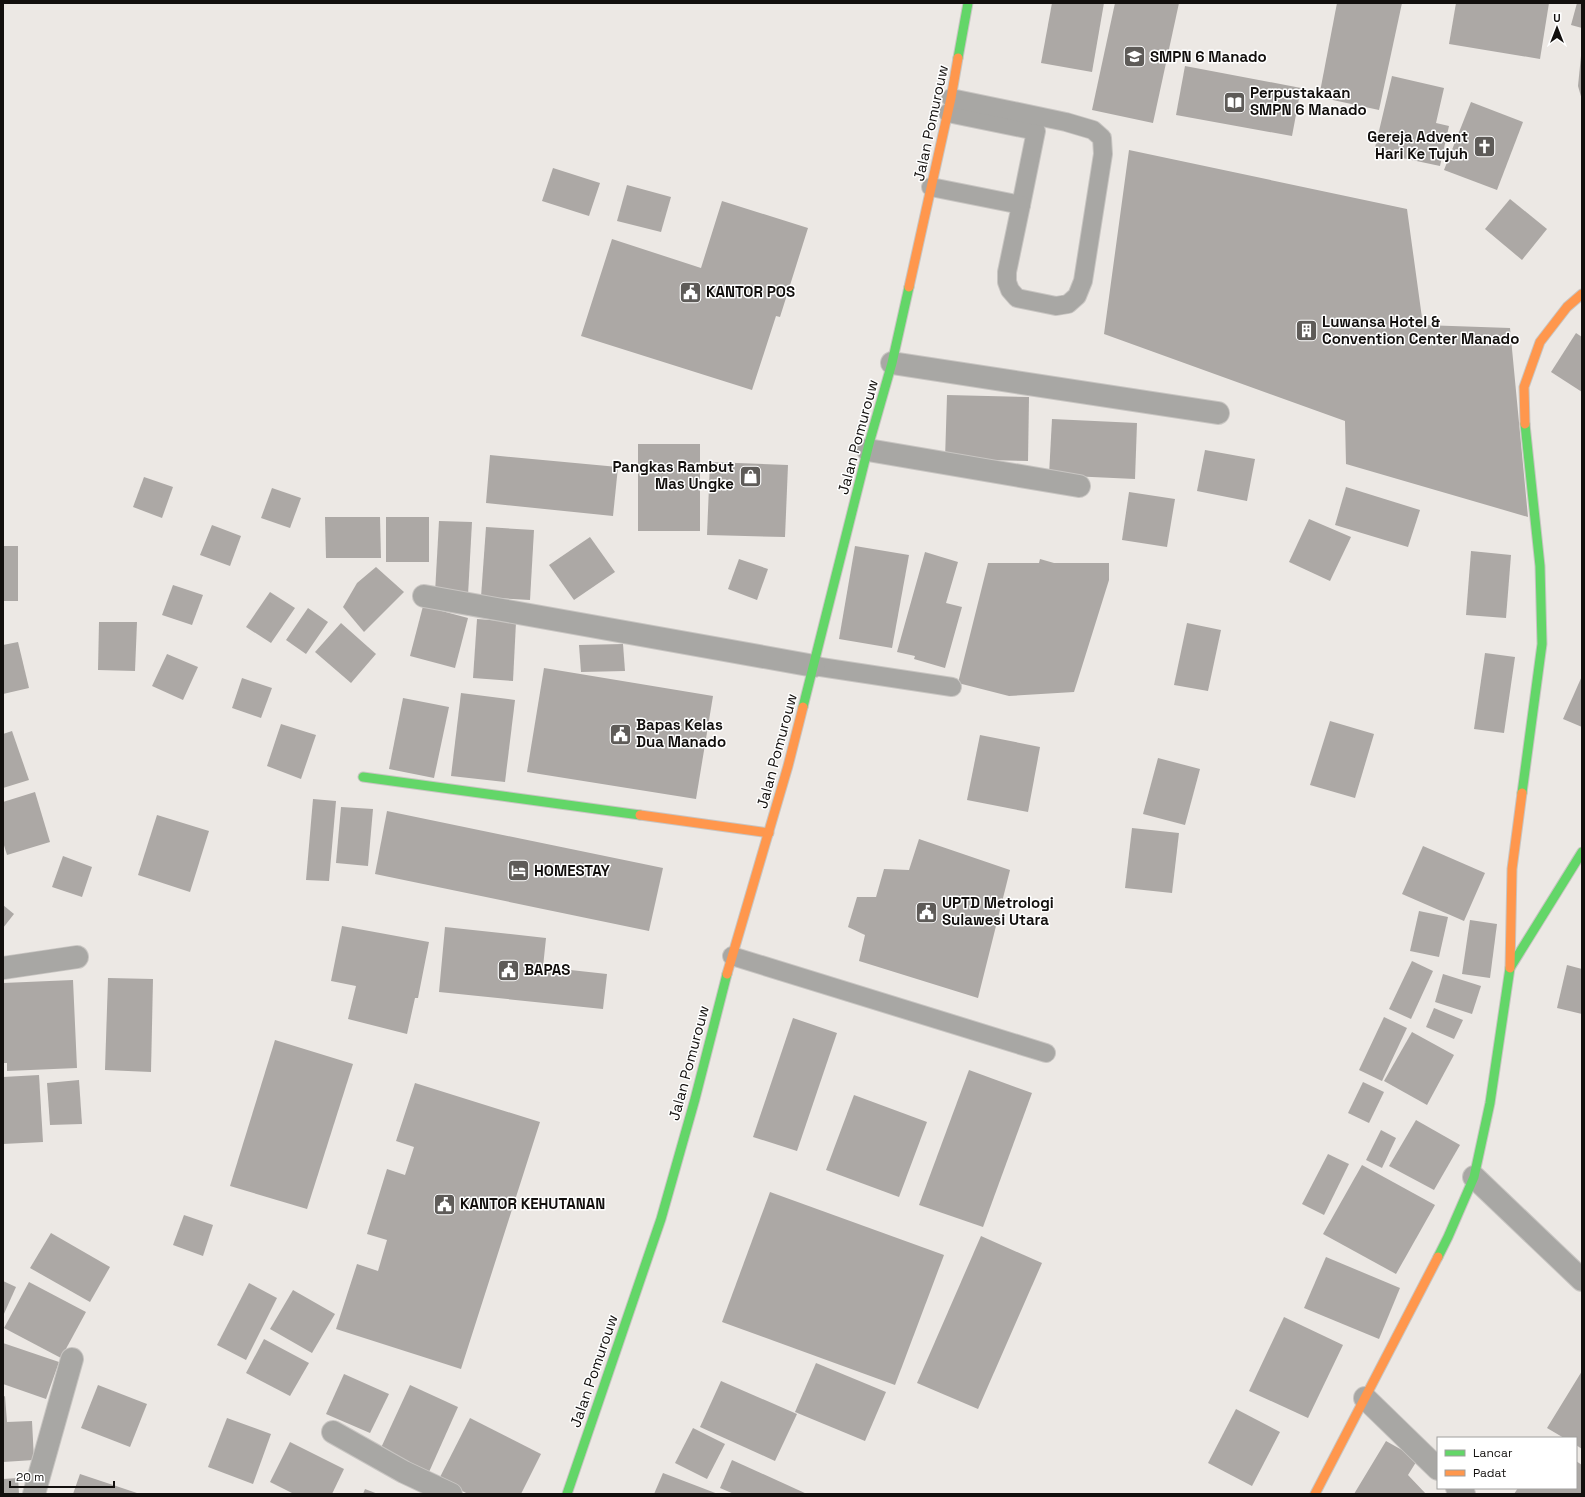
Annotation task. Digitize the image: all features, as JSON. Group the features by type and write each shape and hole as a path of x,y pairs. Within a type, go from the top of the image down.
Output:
{"street":[{"name":"Jalan Pomurouw","path":"567,1494 661,1219 695,1099 732,956 788,766 868,450 892,363 949,106 968,3"},
{"path":"1315,1494 1448,1237 1474,1177 1490,1103 1510,968 1512,869 1542,644 1540,566 1526,439 1524,387 1540,342 1566,307 1582,294"},
{"path":"892,363 1218,413"},
{"path":"868,450 1079,486"},
{"path":"424,596 814,666"},
{"path":"363,777 769,833"},
{"path":"1510,968 1582,852"},
{"path":"3,968 77,957"},
{"path":"1474,1177 1582,1280"},
{"path":"34,1494 72,1360"},
{"path":"1365,1398 1437,1468"},
{"path":"333,1432 404,1472 450,1494"}],"lane":[{"path":"949,106 1066,122 1093,130 1102,138 1103,154 1083,281 1077,296 1068,304 1056,306 1017,298 1010,290 1007,282 1007,272 1036,131 949,106"},
{"path":"931,187 1021,205"},
{"path":"814,666 952,687"},
{"path":"732,956 1046,1053"}],"building":[{"path":"1052,3 1104,3 1092,72 1041,63"},
{"name":"SMPN 6 Manado","path":"1115,3 1179,3 1153,123 1092,110"},
{"path":"1337,3 1402,3 1379,110 1319,97"},
{"path":"1456,3 1549,3 1540,59 1449,44"},
{"path":"1577,3 1582,3 1582,28 1571,25"},
{"path":"1582,56 1582,100 1578,86"},
{"name":"SMPN 6 Manado","path":"1185,66 1301,88 1292,136 1176,115"},
{"path":"1392,76 1444,88 1436,123 1449,126 1440,166 1374,152"},
{"name":"Gereja Advent Hari Ke Tujuh","path":"1471,102 1523,122 1497,190 1444,170"},
{"name":"Luwansa Hotel & Convention Center Manado","path":"1129,150 1407,209 1423,325 1510,328 1528,517 1346,464 1345,421 1104,334"},
{"path":"553,168 600,183 589,216 542,201"},
{"path":"627,185 671,197 661,232 617,221"},
{"path":"1510,199 1547,229 1522,260 1485,229"},
{"name":"KANTOR POS","path":"722,201 808,228 780,317 776,316 752,390 581,336 612,239 701,268"},
{"path":"1576,333 1582,337 1582,392 1551,372"},
{"path":"947,395 1029,397 1028,461 945,459"},
{"path":"1052,419 1137,423 1135,479 1049,475"},
{"path":"638,444 700,444 700,531 638,531"},
{"path":"1205,450 1255,459 1247,501 1197,491"},
{"path":"490,455 618,467 613,516 486,503"},
{"path":"710,462 788,465 785,537 707,535"},
{"path":"144,477 173,487 162,518 133,507"},
{"path":"1346,487 1420,510 1408,547 1335,525"},
{"path":"272,488 301,498 290,528 261,518"},
{"path":"1129,492 1175,499 1167,547 1122,540"},
{"path":"325,517 380,517 381,558 326,558"},
{"path":"386,517 429,517 429,562 386,562"},
{"path":"1309,519 1351,537 1330,581 1289,562"},
{"path":"439,521 472,522 468,595 435,593"},
{"path":"212,525 241,536 230,566 200,555"},
{"path":"486,527 534,530 530,600 481,597"},
{"path":"590,537 615,572 574,600 549,565"},
{"path":"3,546 18,546 18,601 3,601"},
{"path":"855,546 909,555 892,648 839,639"},
{"path":"1471,551 1511,555 1506,618 1466,615"},
{"path":"925,552 958,562 946,603 962,607 945,668 914,659 915,656 897,652"},
{"path":"739,559 768,569 757,600 728,589"},
{"path":"1040,559 1054,563 1109,563 1109,580 1074,692 1009,696 958,683 988,563 1039,563"},
{"path":"376,567 404,592 364,632 343,607 357,583"},
{"path":"173,585 203,595 192,625 162,615"},
{"path":"270,592 295,608 271,643 246,627"},
{"path":"423,606 468,618 455,668 410,656"},
{"path":"308,608 328,622 306,654 286,640"},
{"path":"477,619 516,622 513,681 473,678"},
{"path":"99,622 137,622 135,671 98,670"},
{"path":"341,623 376,654 351,683 315,652"},
{"path":"1187,623 1221,630 1208,691 1174,685"},
{"path":"18,642 29,688 3,694 3,645"},
{"path":"623,644 625,671 581,672 579,645"},
{"path":"1485,653 1515,657 1504,733 1474,729"},
{"path":"167,654 198,667 183,700 152,686"},
{"name":"Bapas Kelas Dua Manado","path":"544,668 713,696 696,799 527,772"},
{"path":"1582,676 1582,727 1563,719"},
{"path":"242,678 272,688 261,718 232,708"},
{"path":"461,693 515,700 505,782 451,776"},
{"path":"403,698 449,707 434,778 389,769"},
{"path":"1330,721 1374,734 1355,798 1310,785"},
{"path":"281,724 316,735 301,779 267,766"},
{"path":"12,731 29,780 3,788 3,734"},
{"path":"980,735 1040,747 1028,812 967,800"},
{"path":"1158,758 1200,769 1185,825 1143,814"},
{"path":"35,792 50,842 7,855 3,842 3,802"},
{"path":"313,799 336,801 329,881 306,880"},
{"path":"341,807 373,809 368,866 336,863"},
{"name":"HOMESTAY","path":"387,811 663,868 649,931 375,874"},
{"path":"157,815 209,831 190,892 138,875"},
{"path":"1132,828 1179,833 1172,893 1125,888"},
{"name":"UPTD Metrologi Sulawesi Utara","path":"919,839 1010,870 978,998 859,961 865,935 848,927 857,897 876,897 884,869 909,870"},
{"path":"1423,846 1485,873 1464,921 1402,894"},
{"path":"63,856 92,867 82,897 52,887"},
{"path":"3,905 14,914 3,928"},
{"path":"1419,911 1448,917 1439,957 1410,951"},
{"path":"1470,920 1497,924 1490,978 1462,974"},
{"path":"342,926 429,942 418,998 415,998 407,1034 348,1019 356,986 331,981"},
{"name":"BAPAS","path":"445,927 546,938 543,967 607,974 603,1009 439,992"},
{"path":"1412,961 1433,971 1411,1019 1389,1009"},
{"path":"1567,965 1582,969 1582,1014 1557,1008"},
{"path":"1443,974 1481,986 1472,1014 1435,1002"},
{"path":"108,978 153,979 151,1072 105,1070"},
{"path":"73,980 77,1068 7,1071 7,1063 3,1063 3,983"},
{"path":"1434,1008 1463,1020 1454,1039 1426,1027"},
{"path":"1384,1017 1407,1028 1382,1081 1359,1070"},
{"path":"793,1018 837,1033 797,1151 753,1137"},
{"path":"1412,1032 1454,1055 1427,1105 1384,1081"},
{"path":"275,1040 353,1064 307,1209 230,1186"},
{"path":"969,1070 1032,1093 983,1227 919,1205"},
{"path":"39,1075 43,1142 3,1144 3,1077"},
{"path":"79,1080 82,1124 50,1125 47,1083"},
{"path":"1363,1082 1384,1092 1369,1123 1348,1113"},
{"name":"KANTOR KEHUTANAN","path":"415,1083 540,1122 461,1369 336,1329 357,1264 378,1271 387,1240 367,1234 387,1169 405,1175 414,1147 396,1141"},
{"path":"854,1095 927,1122 899,1197 826,1170"},
{"path":"1416,1120 1460,1145 1434,1190 1389,1166"},
{"path":"1381,1130 1396,1138 1382,1168 1366,1160"},
{"path":"1328,1154 1349,1164 1324,1215 1302,1204"},
{"path":"1362,1165 1435,1205 1396,1274 1323,1234"},
{"path":"770,1192 944,1255 895,1385 722,1322"},
{"path":"184,1215 213,1225 203,1256 173,1245"},
{"path":"51,1233 110,1267 90,1302 30,1268"},
{"path":"981,1236 1042,1263 978,1409 917,1383"},
{"path":"1326,1257 1400,1288 1379,1339 1304,1308"},
{"path":"3,1281 16,1287 3,1316"},
{"path":"29,1282 86,1312 61,1358 4,1328"},
{"path":"249,1283 277,1298 246,1360 217,1345"},
{"path":"293,1290 335,1314 312,1353 270,1329"},
{"path":"1284,1317 1343,1345 1308,1418 1249,1391"},
{"path":"264,1339 309,1363 290,1396 246,1373"},
{"path":"3,1343 59,1362 46,1399 3,1384"},
{"path":"816,1363 886,1392 865,1441 795,1412"},
{"path":"1582,1371 1582,1449 1577,1446 1577,1437 1562,1437 1547,1428"},
{"path":"344,1374 389,1394 370,1433 326,1414"},
{"path":"721,1381 797,1414 775,1461 700,1427"},
{"path":"98,1385 147,1404 130,1447 81,1428"},
{"path":"410,1385 458,1407 429,1472 380,1450"},
{"path":"5,1396 7,1422 32,1421 34,1460 3,1462 3,1397"},
{"path":"1236,1409 1280,1432 1252,1486 1208,1463"},
{"path":"227,1418 271,1434 253,1484 208,1467"},
{"path":"470,1418 541,1454 521,1494 468,1494 439,1479"},
{"path":"693,1428 725,1444 707,1479 675,1463"},
{"path":"1386,1441 1418,1459 1408,1475 1426,1494 1354,1494"},
{"path":"290,1442 344,1469 332,1494 294,1494 270,1482"},
{"path":"732,1460 807,1494 734,1494 720,1488"},
{"path":"1577,1462 1582,1465 1582,1494 1514,1494 1517,1489 1577,1489"},
{"path":"663,1473 718,1494 654,1494"},
{"path":"80,1474 140,1494 73,1494"},
{"path":"18,1478 19,1494 3,1494 3,1479"},
{"path":"365,1489 378,1494 363,1494"}],"traffic: fast":[{"path":"958,58 968,3"},
{"path":"803,707 870,440 892,363 909,287"},
{"path":"1522,793 1542,644 1540,566 1525,424"},
{"path":"363,777 640,815"},
{"path":"1438,1257 1474,1177 1490,1103 1510,968 1582,852"},
{"path":"567,1494 661,1219 695,1099 727,974"}],"traffic: slow":[{"path":"909,287 951,98 958,58"},
{"path":"1525,424 1524,387 1540,342 1567,307 1582,294"},
{"path":"727,974 788,766 803,707"},
{"path":"1510,968 1512,869 1522,793"},
{"path":"640,815 769,833"},
{"path":"1315,1494 1438,1257"}],"place":[{"name":"SMPN 6 Manado","path":"1135,57"},
{"name":"Perpustakaan SMPN 6 Manado","path":"1234,102"},
{"name":"Gereja Advent Hari Ke Tujuh","path":"1484,146"},
{"name":"KANTOR POS","path":"691,292"},
{"name":"Luwansa Hotel & Convention Center Manado","path":"1307,331"},
{"name":"Pangkas Rambut Mas Ungke","path":"750,476"},
{"name":"Bapas Kelas Dua Manado","path":"620,734"},
{"name":"HOMESTAY","path":"519,871"},
{"name":"UPTD Metrologi Sulawesi Utara","path":"926,912"},
{"name":"BAPAS","path":"508,970"},
{"name":"KANTOR KEHUTANAN","path":"444,1204"}]}
